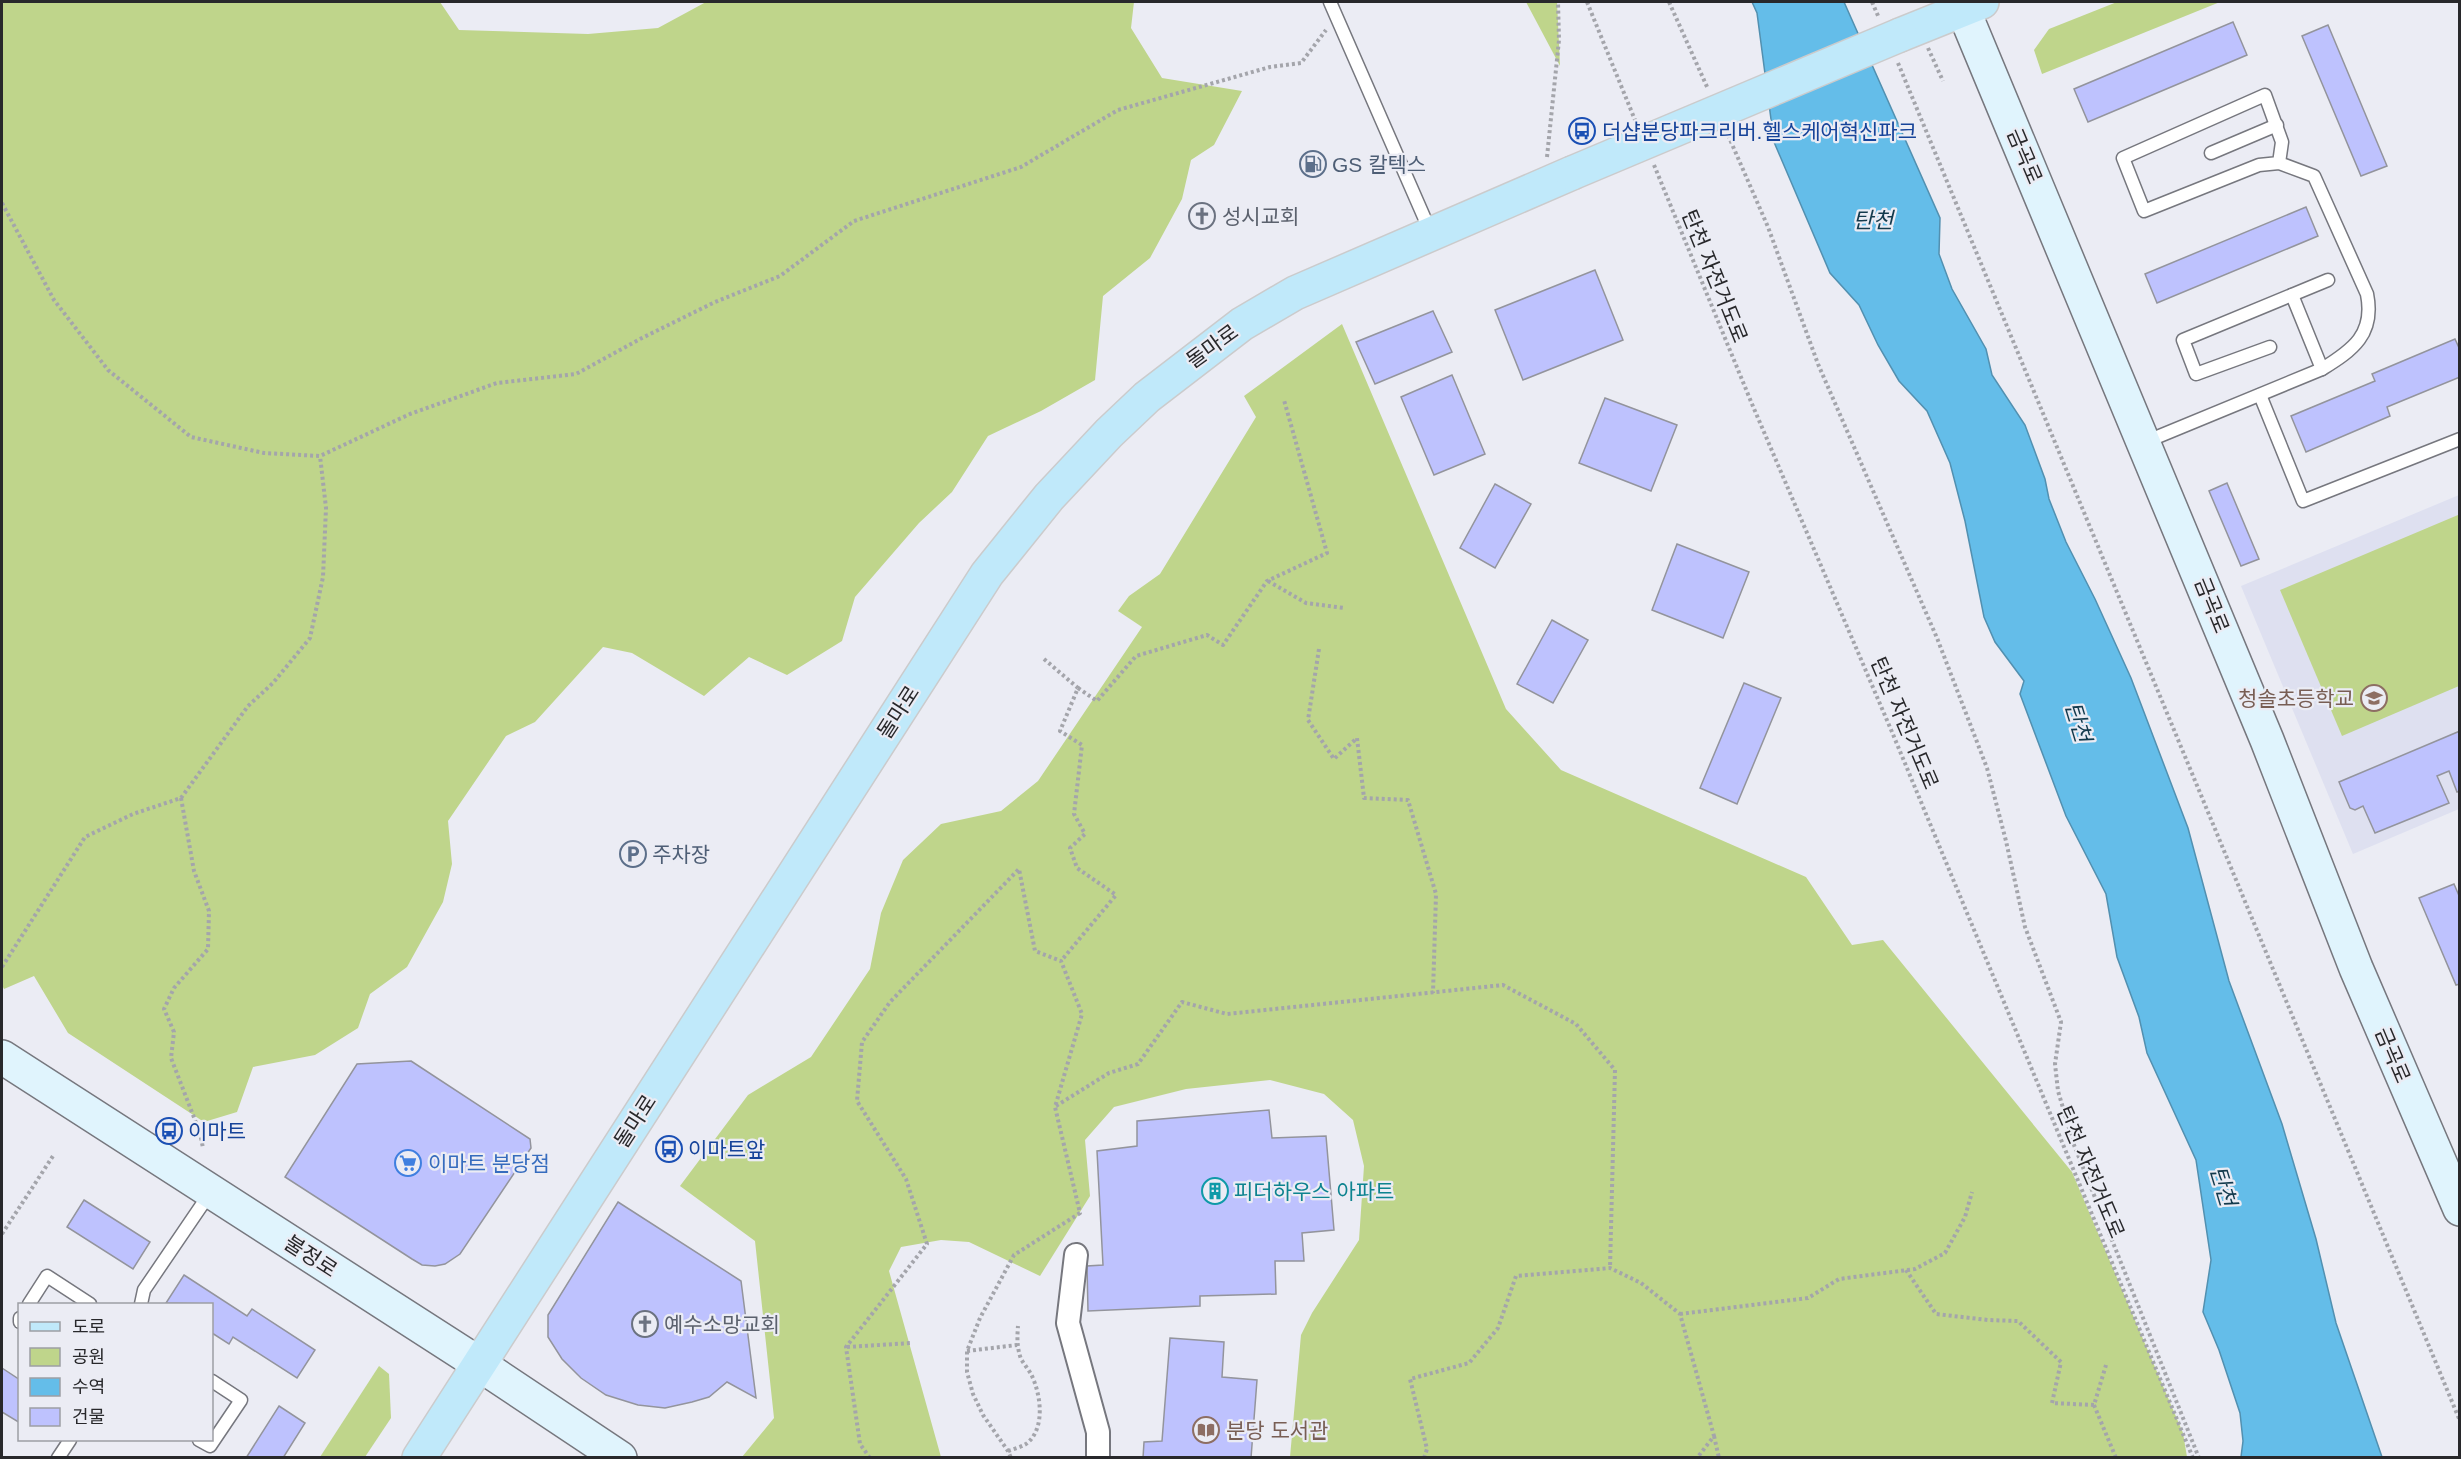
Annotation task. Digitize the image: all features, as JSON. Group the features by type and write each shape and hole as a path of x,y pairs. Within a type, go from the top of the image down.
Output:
{"main road":[{"path":"1892,38 1969,4"},
{"name":"금곡로","path":"1969,4 2267,740 2356,968 2460,1209"},
{"name":"돌마로","path":"419,1458 981,584 1017,535 1109,432 1147,397 1242,324 1295,293 1892,38"},
{"name":"불정로","path":"2,1057 480,1364 620,1458"}],"street":[{"path":"1076,1255 1068,1323 1083,1396 1098,1432 1098,1458"}],"lane":[{"path":"1330,2 1432,234"},
{"path":"2145,442 2322,369 2355,344 2368,325 2370,310 2367,294 2313,176 2279,163 2259,165 2144,211 2123,158 2265,95 2282,142 2279,163"},
{"path":"2211,153 2277,125"},
{"path":"2270,347 2196,374 2183,340 2328,280"},
{"path":"2292,295 2322,369"},
{"path":"2260,394 2304,501 2460,439"},
{"path":"141,1303 144,1290 211,1192"},
{"path":"30,1303 47,1276 87,1303"},
{"path":"201,1441 210,1446 240,1400 213,1382"},
{"path":"58,1458 69,1441"}],"path":[{"path":"1558,2 1558,179"},
{"path":"1587,2 1636,121"},
{"path":"1669,2 1712,100"},
{"path":"1872,2 1892,38 2460,1421"},
{"path":"2,203 54,300 108,370 191,437 264,453 320,456 410,414 497,383 576,374 715,302 780,276 854,221 1021,167 1118,110 1270,67 1301,63 1337,16"},
{"path":"1726,132 1768,227 1818,364 1936,638 1987,768 2025,927 2061,1022 2056,1073 2058,1091 2074,1145 2199,1458"},
{"name":"탄천 자전거도로","path":"1649,154 1752,404 1893,732 2193,1458"},
{"path":"1044,659 1097,701 1136,656 1207,635 1223,645 1267,581 1327,553 1284,400"},
{"path":"2,967 85,837 133,814 181,798 248,706 273,683 310,638 323,577 326,508 320,456"},
{"path":"1267,581 1306,603 1344,608"},
{"path":"1319,649 1308,720 1334,759 1358,738 1364,798 1408,800 1436,894 1433,993"},
{"path":"1062,961 1116,895 1077,868 1070,848 1085,834 1074,814 1082,745 1060,731 1078,688"},
{"path":"181,798 194,872 209,911 208,949 174,988 164,1009 174,1032 171,1058 200,1133 203,1148"},
{"path":"870,1458 860,1444 846,1347 927,1244 906,1179 857,1101 861,1042 890,1002 1019,869 1035,951 1062,961 1082,1014 1055,1107 1080,1214 1014,1255 980,1318 967,1351 967,1372 973,1394 982,1415 1008,1450 1011,1458"},
{"path":"1055,1107 1109,1072 1138,1064 1182,1002 1227,1014 1503,985 1576,1024 1615,1070 1610,1268"},
{"path":"2,1234 53,1156"},
{"path":"1680,1314 1808,1298 1839,1279 1915,1269 1945,1253 1965,1217 1972,1192"},
{"path":"1424,1458 1427,1449 1410,1379 1469,1363 1498,1328 1516,1276 1610,1268 1641,1283 1680,1314 1719,1458"},
{"path":"1906,1270 1936,1314 2018,1321 2061,1362 2052,1403 2094,1405"},
{"path":"1008,1450 1024,1446 1036,1432 1039,1421 1037,1393 1032,1375 1022,1360 1017,1345 1017,1326"},
{"path":"846,1347 912,1343"},
{"path":"967,1351 1017,1345"},
{"path":"2106,1365 2094,1405 2116,1458"},
{"path":"1697,1458 1714,1436"}],"shaded area":[{"name":"청솔초등학교","path":"2459,495 2459,809 2353,854 2241,586"}],"green space":[{"path":"2,2 440,2 459,30 588,34 658,28 706,2 1134,2 1131,28 1162,78 1242,91 1214,145 1191,160 1182,199 1150,258 1103,296 1095,380 1041,411 988,436 952,492 919,523 855,597 842,641 787,675 749,657 704,696 632,653 603,647 535,722 506,736 448,821 452,864 443,902 407,967 370,994 358,1028 315,1055 253,1067 237,1112 204,1122 68,1033 34,976 4,989 2,985"},
{"path":"1526,2 1557,2 1560,66"},
{"path":"2117,2 2220,2 2042,74 2034,50 2049,29"},
{"path":"1342,324 1506,709 1561,770 1806,877 1852,945 1883,940 2072,1172 2183,1433 2187,1457 1290,1457 1301,1335 1312,1313 1359,1240 1364,1166 1353,1120 1324,1094 1270,1080 1186,1089 1114,1107 1085,1140 1090,1196 1040,1276 969,1242 941,1240 901,1247 889,1271 941,1457 742,1457 774,1418 755,1241 680,1186 748,1095 811,1057 870,969 881,913 903,860 941,824 1001,811 1038,781 1142,627 1118,611 1129,596 1160,574 1256,417 1244,396"},
{"path":"2458,515 2459,686 2342,736 2280,590"},
{"path":"379,1366 389,1374 391,1418 365,1457 320,1457"}],"water":[{"name":"탄천","path":"1752,2 1844,2 1940,218 1939,254 1952,289 1986,349 1992,375 2025,425 2045,479 2049,499 2066,542 2131,678 2188,828 2229,981 2282,1124 2316,1239 2336,1323 2382,1457 2241,1457 2243,1441 2240,1413 2219,1350 2203,1312 2211,1260 2196,1160 2147,1053 2139,1017 2117,957 2106,894 2066,816 2020,694 2024,681 1995,642 1984,617 1965,521 1950,463 1927,411 1899,381 1878,345 1859,305 1830,273 1774,142 1757,13"}],"building":[{"path":"2233,22 2247,55 2088,122 2074,89"},
{"path":"2328,25 2387,166 2361,176 2302,36"},
{"path":"2306,207 2318,236 2157,303 2145,274"},
{"path":"1595,270 1623,340 1523,380 1495,310"},
{"path":"1433,311 1452,352 1375,384 1356,342"},
{"path":"2455,339 2460,350 2460,377 2387,407 2390,416 2306,452 2291,416 2375,381 2372,374"},
{"path":"1452,375 1485,454 1434,475 1401,397"},
{"path":"1605,398 1677,425 1651,491 1579,463"},
{"path":"2227,483 2259,559 2241,566 2209,491"},
{"path":"1495,484 1531,504 1495,568 1460,548"},
{"path":"1677,544 1749,572 1723,638 1652,610"},
{"path":"1552,620 1588,640 1553,703 1517,684"},
{"path":"1744,683 1781,698 1737,804 1700,788"},
{"path":"2460,731 2460,791 2457,792 2449,771 2437,776 2449,803 2375,833 2363,806 2355,810 2350,808 2339,782"},
{"path":"2454,884 2460,898 2460,984 2456,985 2419,898"},
{"name":"이마트 분당점","path":"411,1061 530,1139 531,1148 460,1254 445,1264 435,1266 422,1265 285,1177 357,1064"},
{"name":"피더하우스 아파트","path":"1269,1110 1272,1138 1326,1136 1334,1230 1302,1233 1304,1261 1275,1261 1276,1294 1200,1296 1200,1306 1088,1311 1087,1266 1103,1265 1097,1151 1137,1146 1137,1121"},
{"path":"84,1200 150,1242 133,1269 67,1227"},
{"path":"618,1202 741,1281 756,1398 727,1382 709,1397 692,1402 665,1408 638,1405 606,1395 581,1378 562,1359 548,1337 548,1315"},
{"path":"184,1275 247,1316 252,1309 315,1350 297,1378 233,1337 229,1344 213,1334 213,1303 166,1303"},
{"path":"1170,1338 1224,1342 1222,1377 1257,1380 1251,1458 1143,1458 1144,1442 1162,1441"},
{"path":"2,1368 18,1379 18,1422 2,1412"},
{"path":"279,1406 305,1423 283,1458 246,1458"}],"place":[{"name":"더샵분당파크리버.헬스케어혁신파크","path":"1582,131"},
{"name":"GS 칼텍스","path":"1313,164"},
{"name":"성시교회","path":"1202,216"},
{"name":"청솔초등학교","path":"2374,698"},
{"name":"주차장","path":"633,854"},
{"name":"이마트","path":"169,1131"},
{"name":"이마트앞","path":"669,1149"},
{"name":"이마트 분당점","path":"408,1163"},
{"name":"피더하우스 아파트","path":"1215,1191"},
{"name":"예수소망교회","path":"645,1324"},
{"name":"분당 도서관","path":"1206,1430"}]}
